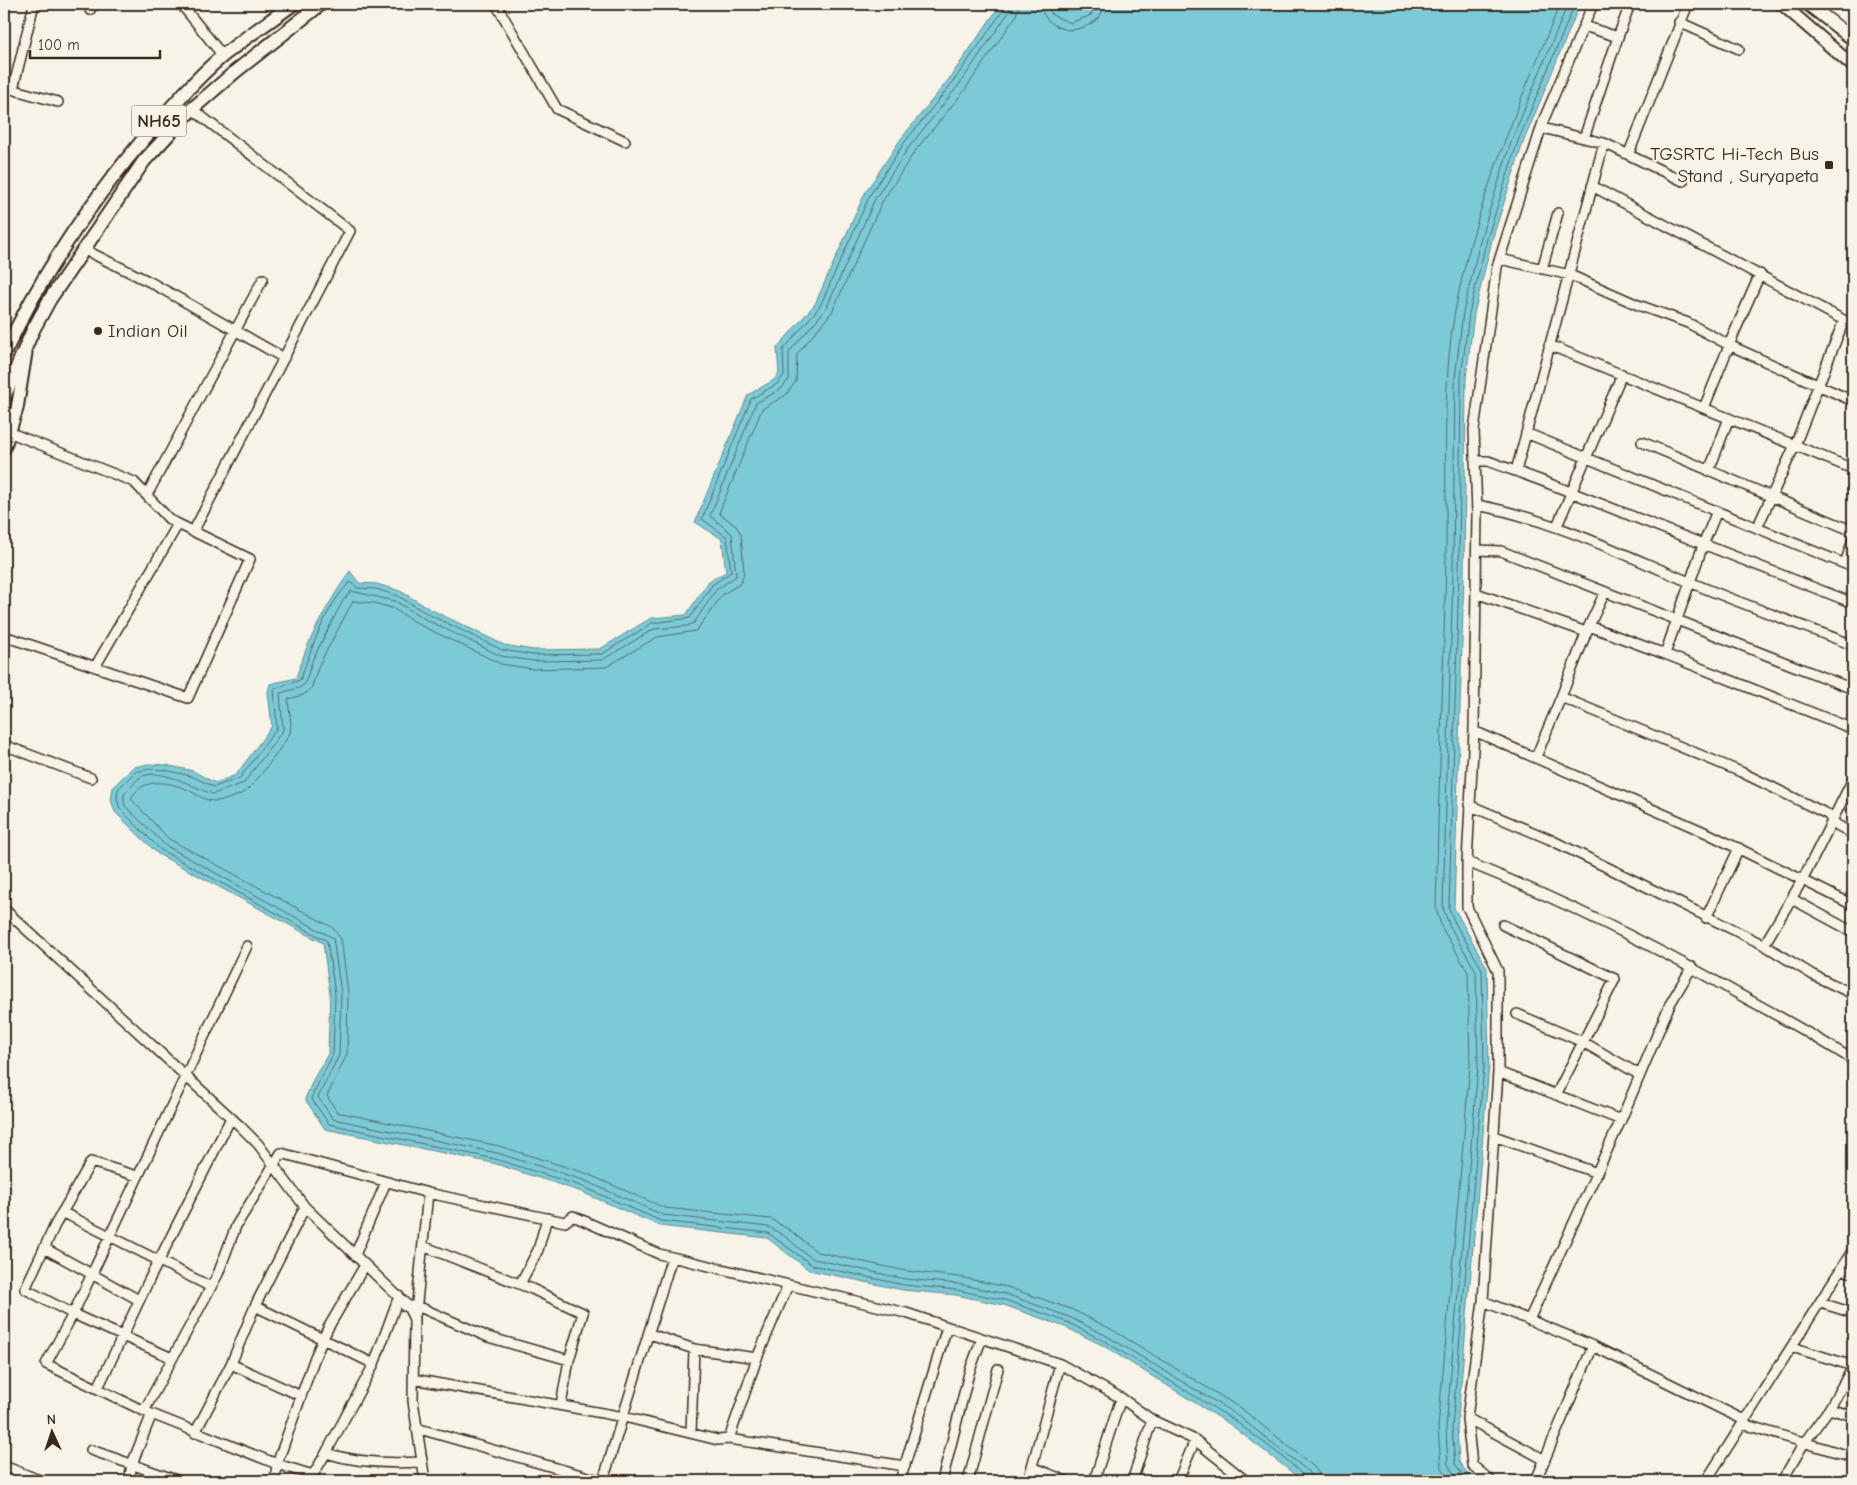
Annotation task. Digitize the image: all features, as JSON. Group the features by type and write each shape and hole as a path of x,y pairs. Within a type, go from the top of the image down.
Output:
{"highway":[{"name":"NH65","path":"4,354 36,290 78,221 145,138 175,103 223,56 293,4"},
{"name":"NH65","path":"4,396 33,330 50,299 144,161 192,109 236,71 321,4"},
{"path":"1808,4 1853,39"},
{"path":"1830,4 1853,22"}],"main road":[{"path":"1782,4 1853,66"},
{"path":"4,449 11,433 26,351 33,330"}],"street":[{"path":"34,4 8,88 58,102"},
{"path":"181,4 223,56"},
{"path":"496,4 557,110 624,141"},
{"path":"1491,1481 1472,1465 1467,1418 1483,1301 1498,1072 1498,971 1467,907 1469,804 1474,731 1477,550 1474,430 1500,259 1542,128 1593,4"},
{"path":"1584,138 1630,4"},
{"path":"1630,153 1679,22 1688,4"},
{"path":"1679,22 1738,49"},
{"path":"1584,26 1618,37"},
{"path":"192,109 350,231 193,532"},
{"path":"1542,128 1604,143 1630,153 1683,181"},
{"path":"1516,471 1604,143"},
{"path":"1592,186 1853,325"},
{"path":"1542,268 1558,213"},
{"path":"83,249 150,282 235,332 284,358"},
{"path":"1500,259 1570,275 1638,305 1688,323 1729,345 1853,401"},
{"path":"1704,408 1760,274"},
{"path":"146,496 263,280"},
{"path":"1757,528 1773,498 1844,320"},
{"path":"1549,345 1853,469"},
{"path":"1557,526 1622,374"},
{"path":"1709,471 1729,418"},
{"path":"4,636 188,698 250,559 170,520 134,482 11,433"},
{"path":"1526,433 1586,456 1849,566 1853,539"},
{"path":"1642,442 1853,530"},
{"path":"1475,461 1488,461 1516,471 1853,603"},
{"path":"1477,505 1507,510 1557,526 1689,582 1853,645"},
{"path":"1665,654 1689,582 1717,511"},
{"path":"95,667 178,524"},
{"path":"1477,550 1501,551 1853,690"},
{"path":"1536,757 1605,592"},
{"path":"1476,594 1665,654 1853,729"},
{"path":"1561,697 1741,772 1827,814 1837,825 1853,834"},
{"path":"1474,731 1739,848 1853,905"},
{"path":"4,745 91,778"},
{"path":"1764,945 1803,879 1853,779"},
{"path":"1469,804 1549,839 1764,945 1812,974 1853,994"},
{"path":"1706,918 1739,848"},
{"path":"1467,862 1532,888 1692,967 1817,1037 1853,1060"},
{"path":"1792,899 1853,932"},
{"path":"4,909 258,1144 305,1206 407,1305 412,1312 414,1327"},
{"path":"1503,925 1614,979 1556,1095"},
{"path":"247,946 73,1314 46,1364 148,1414 312,1478 374,1364 398,1296"},
{"path":"1529,1320 1597,1174 1670,1004 1692,967"},
{"path":"1517,1014 1583,1042 1640,1076"},
{"path":"1498,1072 1621,1120"},
{"path":"98,1388 158,1261 232,1118"},
{"path":"1494,1136 1597,1174"},
{"path":"129,1481 132,1464 148,1414 172,1358 211,1287 236,1226 281,1153 428,1193 565,1222 573,1216 659,1254 906,1313 1060,1364 1121,1398 1152,1420 1195,1440 1246,1481"},
{"path":"137,1176 91,1162 62,1212 25,1289 73,1314 172,1358"},
{"path":"355,1255 386,1182"},
{"path":"425,1481 416,1428 413,1379 414,1327 428,1193"},
{"path":"195,1433 231,1364 255,1306 305,1206"},
{"path":"62,1212 211,1287"},
{"path":"520,1284 538,1250 546,1218"},
{"path":"423,1246 520,1284 583,1313 569,1360 561,1405"},
{"path":"44,1248 139,1300"},
{"path":"1706,1481 1853,1250"},
{"path":"416,1428 603,1481 650,1334 672,1257"},
{"path":"274,1481 277,1464 299,1395 322,1340 365,1265"},
{"path":"1841,1269 1853,1273"},
{"path":"730,1439 758,1358 788,1285"},
{"path":"1483,1301 1593,1346 1744,1422 1853,1457"},
{"path":"1821,1303 1853,1313"},
{"path":"393,1309 407,1305 417,1306 488,1337 569,1360"},
{"path":"255,1306 374,1364"},
{"path":"900,1481 947,1327"},
{"path":"650,1334 694,1349 758,1358"},
{"path":"942,1481 969,1373 982,1338"},
{"path":"1538,1481 1536,1480 1593,1346"},
{"path":"1782,1481 1804,1442 1829,1409 1853,1366 1792,1347"},
{"path":"691,1433 694,1349"},
{"path":"231,1364 299,1395"},
{"path":"1028,1481 1060,1364"},
{"path":"968,1481 998,1369"},
{"path":"413,1379 624,1417 718,1440 730,1439 905,1466"},
{"path":"1094,1481 1121,1398"},
{"path":"1829,1409 1853,1416"},
{"path":"1467,1418 1545,1460"},
{"path":"1132,1481 1152,1420"},
{"path":"1178,1481 1195,1440"},
{"path":"91,1450 179,1481"},
{"path":"326,1453 343,1458 373,1462 421,1462"},
{"path":"4,1466 42,1481"},
{"path":"1032,1467 1066,1481"}],"water":[{"path":"1001,4 1055,4 1071,11 1091,4 1580,4 1523,143 1492,240 1474,314 1466,378 1464,573 1454,908 1487,968 1489,1066 1457,1429 1459,1462 1473,1481 1303,1481 1231,1425 1102,1345 1065,1327 1004,1305 956,1295 903,1290 809,1270 767,1238 660,1226 579,1191 493,1163 325,1129 305,1099 314,1078 328,1054 330,994 323,943 158,854 115,812 111,800 113,787 133,767 149,764 166,765 193,771 215,783 236,775 272,726 268,692 270,684 296,678 319,622 350,571 359,583 377,584 400,591 430,609 504,645 533,650 600,649 651,618 686,615 709,581 726,572 722,539 695,522 748,395 774,380 779,373 777,348 815,304 865,193 900,140 949,79"}],"place":[{"name":"TGSRTC Hi-Tech Bus Stand , Suryapeta","path":"1829,165"},
{"name":"Indian Oil","path":"98,331"}]}
